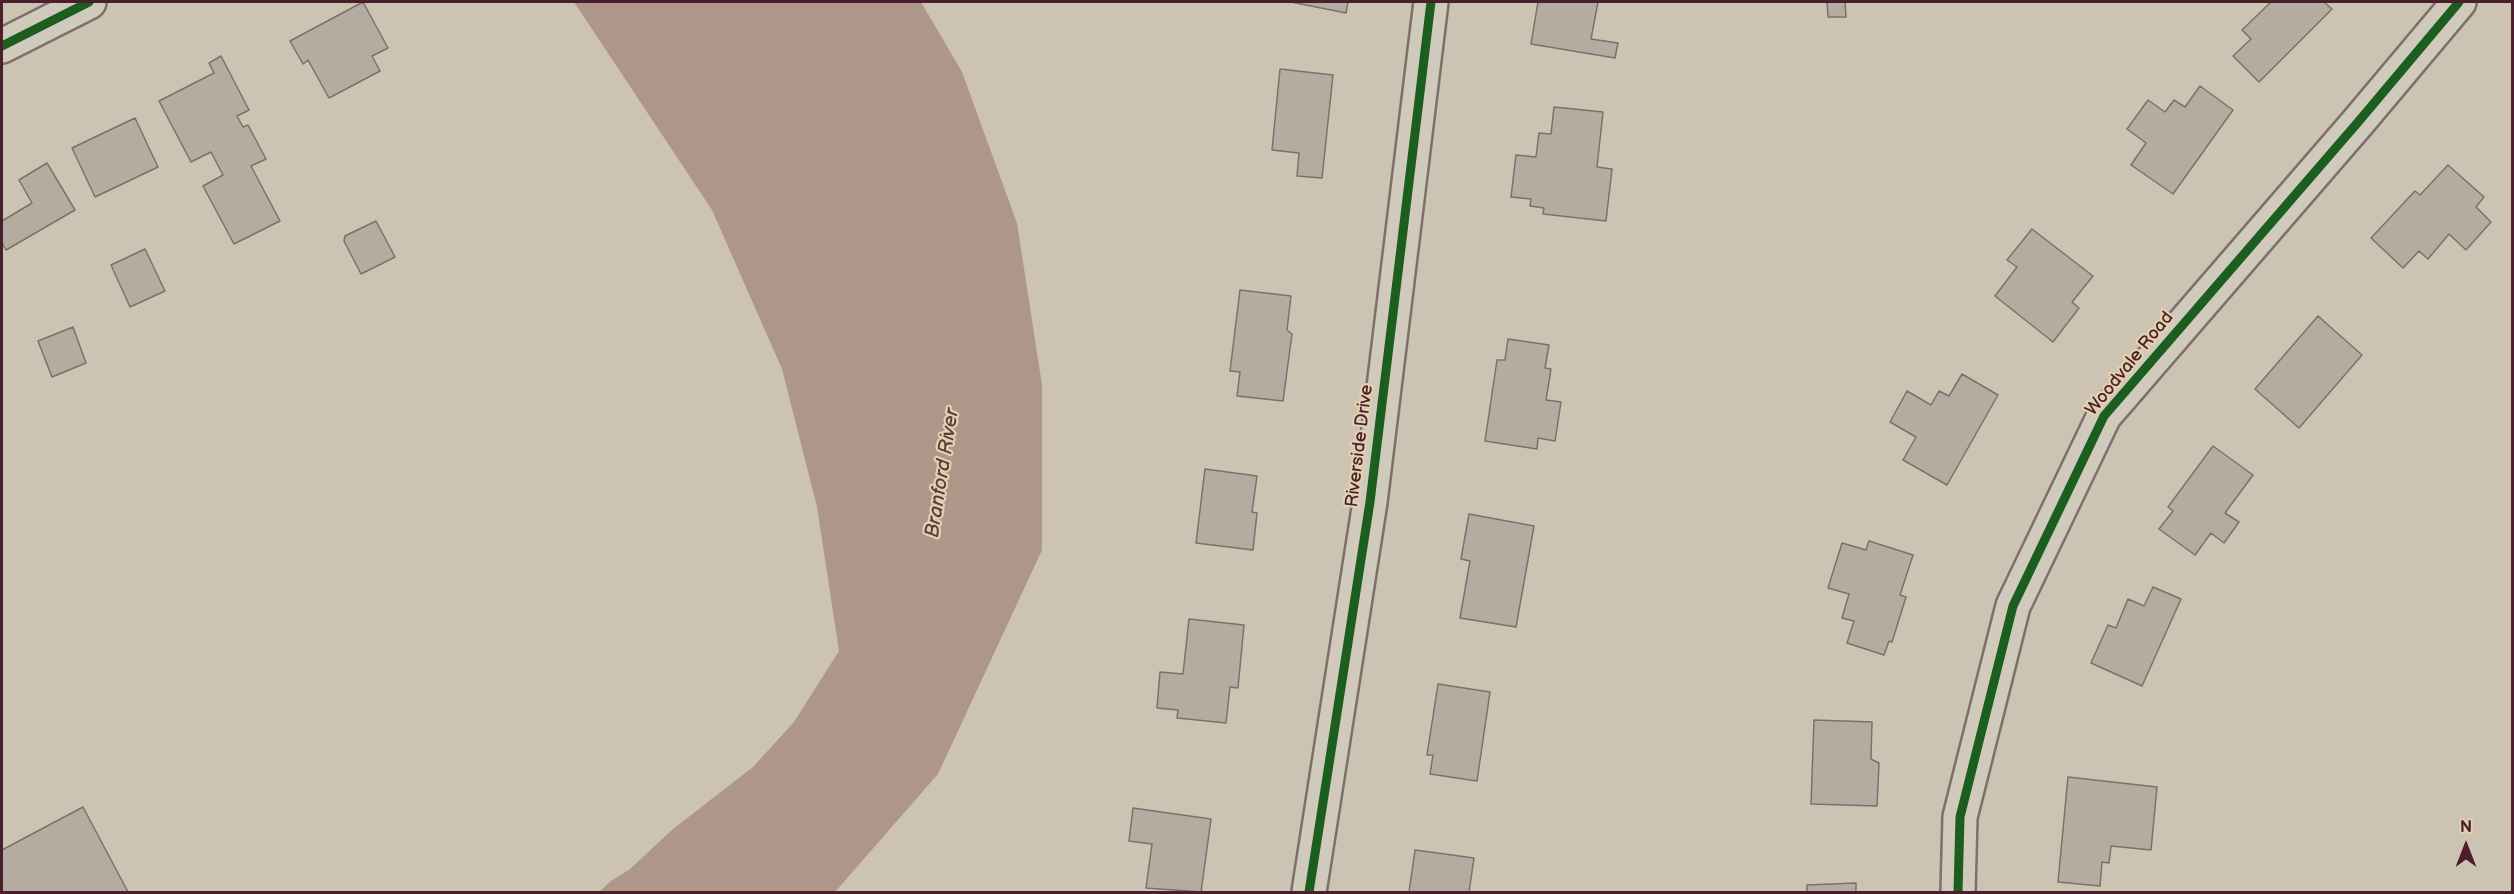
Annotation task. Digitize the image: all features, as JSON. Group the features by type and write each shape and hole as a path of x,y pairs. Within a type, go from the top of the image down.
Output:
{"street":[{"path":"2,46 89,2"},
{"name":"Riverside Drive","path":"1310,892 1370,502 1431,2"},
{"name":"Woodvale Road","path":"1958,892 1960,817 2013,606 2104,416 2459,2"}],"water":[{"name":"Branford River","path":"574,2 921,2 962,72 1017,223 1042,385 1042,550 938,774 835,892 599,892 630,869 673,829 753,767 794,722 839,651 817,507 782,369 712,210"}],"building":[{"path":"363,2 388,48 372,56 380,71 329,98 308,60 303,64 290,41"},
{"path":"1291,2 1348,2 1346,13"},
{"path":"1538,2 1598,2 1591,39 1618,43 1615,58 1531,44"},
{"path":"1827,2 1845,2 1846,17 1828,17"},
{"path":"2271,2 2324,2 2332,9 2259,82 2233,56 2251,39 2242,30"},
{"path":"221,56 249,110 237,116 243,127 248,125 266,159 251,166 280,221 234,244 203,186 223,175 211,152 191,162 159,101 214,73 209,63"},
{"path":"1280,69 1333,75 1322,178 1297,176 1299,153 1272,150"},
{"path":"2200,86 2233,110 2173,194 2131,165 2146,143 2127,129 2148,100 2165,112 2174,100 2185,107"},
{"path":"1554,107 1603,112 1597,167 1612,169 1606,221 1543,214 1544,208 1530,206 1531,199 1511,197 1516,155 1536,157 1539,133 1551,134"},
{"path":"135,118 158,167 95,197 72,148"},
{"path":"47,163 75,210 6,250 2,243 2,221 32,203 19,180"},
{"path":"2448,165 2484,197 2476,207 2491,222 2466,250 2449,234 2428,259 2419,251 2403,268 2371,238 2415,191 2420,195"},
{"path":"376,221 395,257 361,274 344,241 345,236"},
{"path":"2032,229 2093,276 2072,302 2079,308 2053,342 1995,296 2017,267 2007,260"},
{"path":"145,249 165,291 130,307 111,265"},
{"path":"1240,290 1291,296 1287,330 1292,334 1283,401 1237,396 1240,372 1230,371"},
{"path":"2318,316 2362,355 2299,428 2255,389"},
{"path":"73,327 86,363 52,377 38,341"},
{"path":"1508,339 1549,345 1545,368 1551,369 1546,400 1561,402 1555,441 1538,438 1537,449 1485,441 1497,360 1505,360"},
{"path":"1962,374 1998,395 1947,485 1903,460 1916,437 1890,422 1907,391 1931,405 1939,391 1949,396"},
{"path":"2213,446 2253,475 2225,513 2239,522 2224,543 2211,533 2195,555 2159,529 2173,511 2168,507"},
{"path":"1205,469 1257,476 1252,512 1257,513 1253,550 1196,543"},
{"path":"1469,514 1534,526 1516,627 1460,618 1470,561 1461,559"},
{"path":"1869,541 1913,555 1900,595 1906,597 1892,642 1889,641 1884,655 1847,643 1854,621 1842,618 1849,594 1828,588 1842,543 1866,550"},
{"path":"2153,587 2181,599 2142,686 2091,663 2108,625 2116,628 2128,599 2144,606"},
{"path":"1189,619 1244,625 1238,688 1230,687 1226,723 1177,718 1178,710 1157,708 1160,672 1183,674"},
{"path":"1438,684 1490,692 1477,781 1430,774 1433,755 1427,755"},
{"path":"1814,720 1872,722 1871,759 1879,763 1877,806 1811,804"},
{"path":"2068,777 2157,787 2151,850 2111,846 2109,863 2102,862 2100,886 2058,882"},
{"path":"83,807 128,892 2,892 2,850"},
{"path":"1133,808 1211,819 1201,892 1146,888 1152,844 1129,841"},
{"path":"1415,850 1474,858 1469,892 1409,892"},
{"path":"1856,883 1856,892 1807,892 1807,885"}],"cycle path":[{"path":"2,46 89,2"},
{"path":"1309,892 1370,502 1431,2"},
{"path":"1958,892 1960,817 2013,606 2104,416 2459,2"}]}
